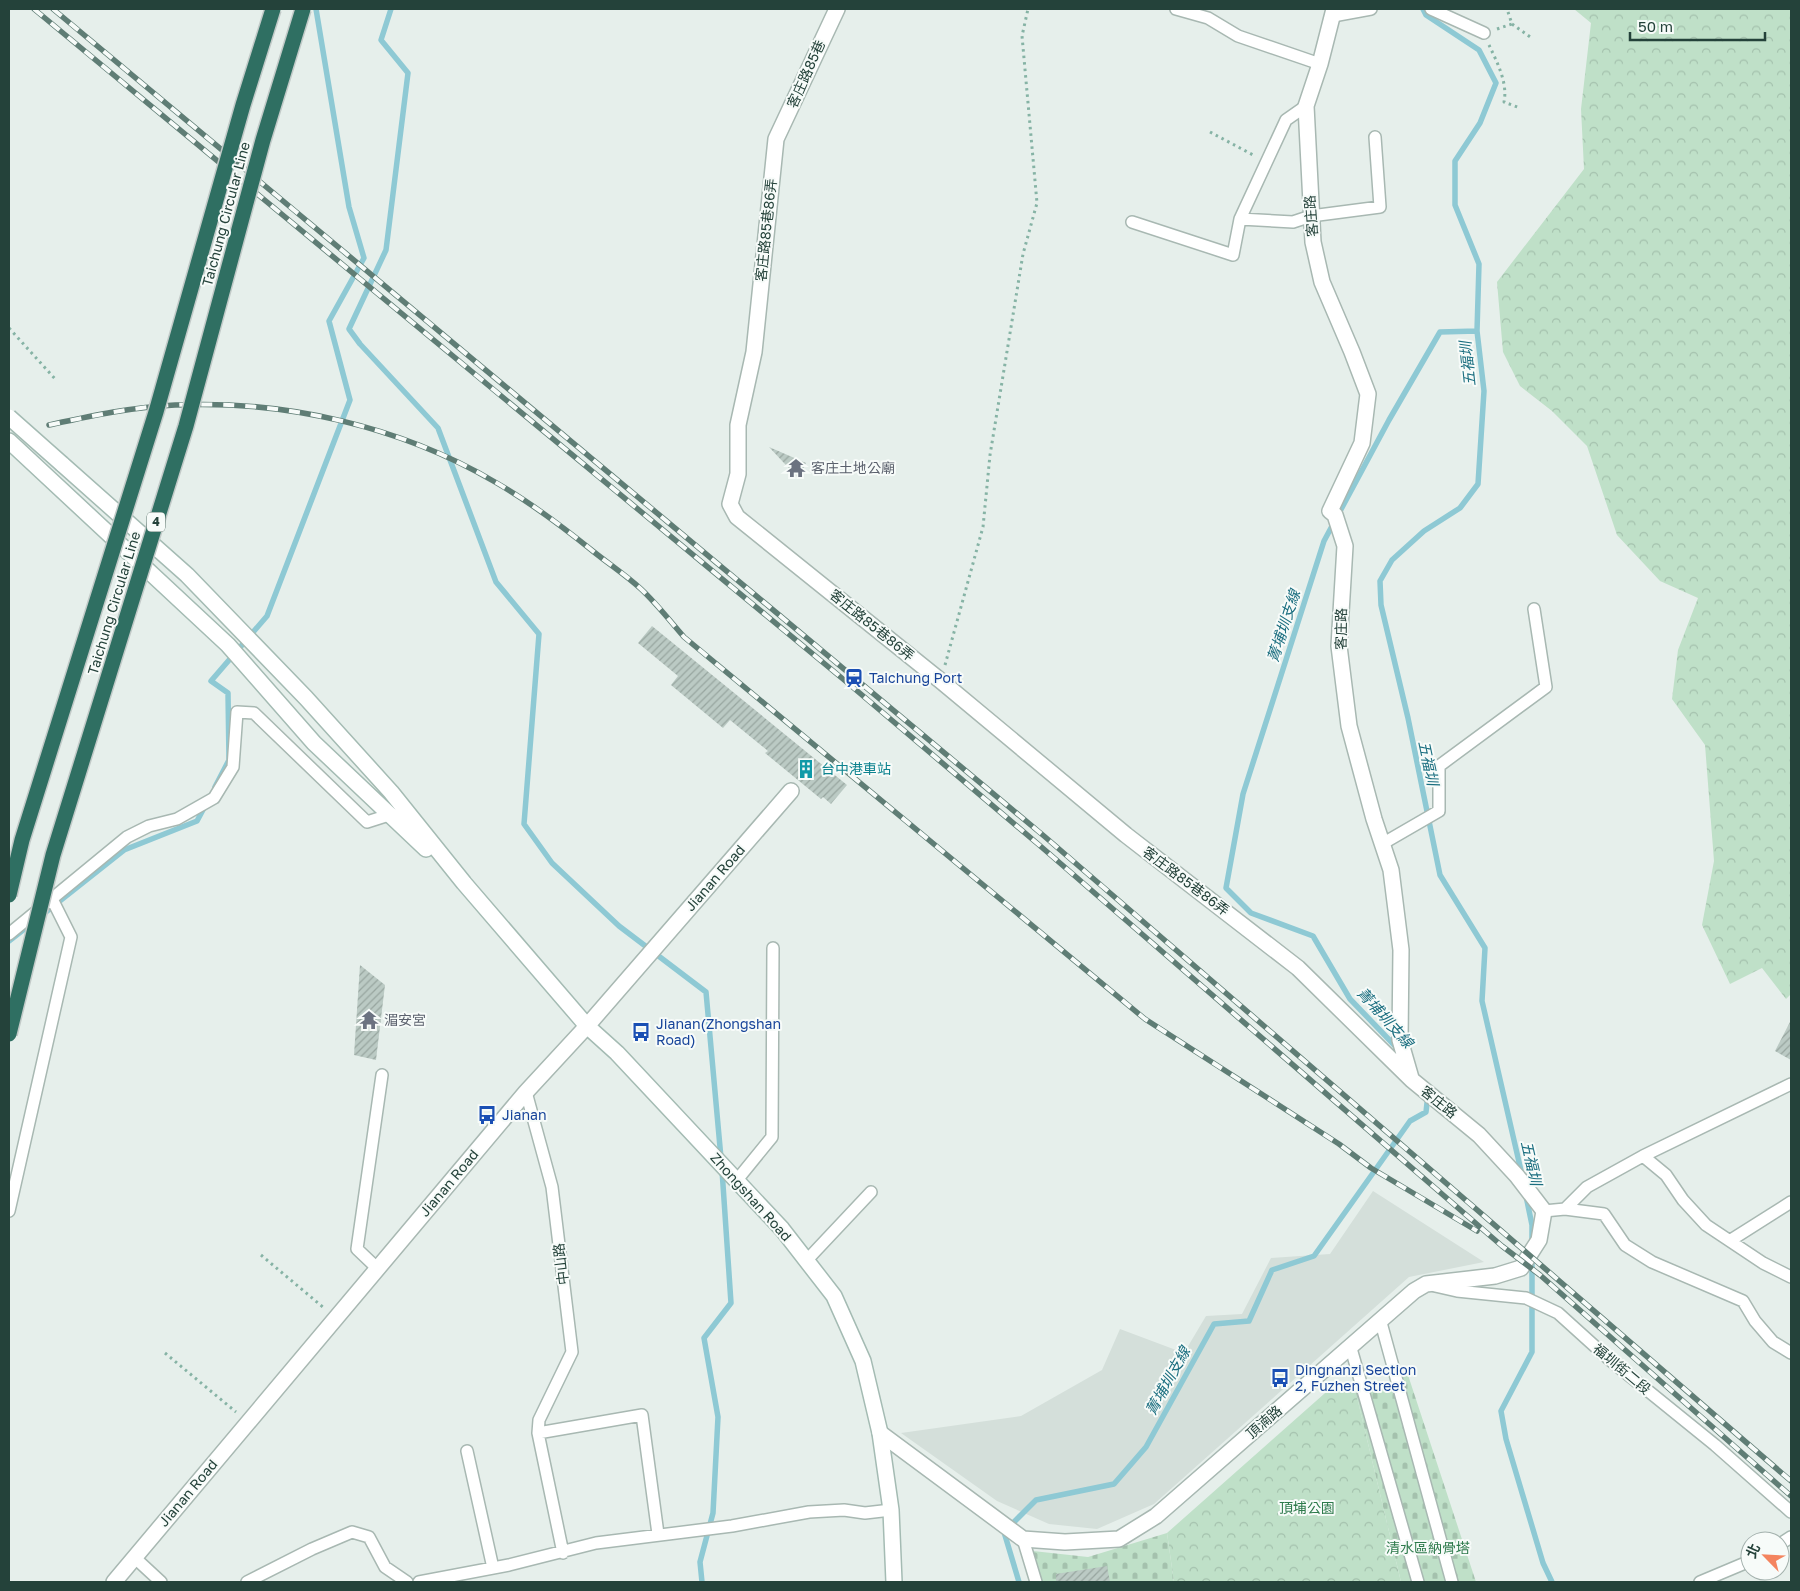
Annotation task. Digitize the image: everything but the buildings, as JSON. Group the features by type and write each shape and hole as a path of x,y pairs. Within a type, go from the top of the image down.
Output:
{"highway":[{"name":"Taichung Circular Line","path":"9,895 22,840 156,412 273,9"},
{"name":"Taichung Circular Line","path":"9,1034 53,855 186,426 263,140 303,9"}],"street":[{"name":"客庄路85巷","path":"776,139 837,9"},
{"name":"客庄路","path":"1334,13 1306,106 1311,216 1313,242 1322,282 1368,394 1362,443 1330,511 1335,515 1345,546 1339,646 1349,726 1391,870 1401,950 1400,1040 1412,1080 1479,1136 1517,1176 1544,1211"},
{"name":"客庄路85巷86弄","path":"776,139 754,352 738,425 738,474 730,504 737,517 773,548 940,680 1126,835 1291,962 1412,1080"},
{"path":"9,417 186,575 306,698 391,792 464,883"},
{"path":"9,441 228,645 314,743 464,883"},
{"name":"Jianan Road","path":"114,1582 526,1092 587,1026 791,791"},
{"name":"Zhongshan Road","path":"464,883 587,1026 617,1053 782,1229 834,1296 863,1361 880,1433 891,1510 894,1582"},
{"path":"1426,1284 1495,1276 1521,1268 1539,1240 1544,1211"},
{"name":"頂湳路","path":"1024,1539 1065,1542 1119,1539 1156,1516 1380,1319 1426,1284"},
{"path":"880,1433 1024,1539"}],"lane":[{"path":"1176,9 1208,18 1238,36 1320,64"},
{"path":"1334,13 1371,9"},
{"path":"1432,9 1484,33"},
{"path":"1132,222 1233,255 1240,219 1286,120 1306,106"},
{"path":"1240,219 1293,222 1311,216 1380,207 1375,137"},
{"path":"1382,844 1439,811 1438,766 1546,687 1534,609"},
{"path":"9,934 127,837 149,826 176,819 214,798 234,767 237,712 254,713 368,822 392,814"},
{"path":"9,1211 71,937 52,900"},
{"path":"736,1180 772,1137 773,948"},
{"path":"378,1269 357,1249 382,1075"},
{"path":"1565,1209 1587,1187 1643,1156 1791,1084"},
{"name":"中山路","path":"526,1092 552,1187 572,1352 539,1420 538,1433 562,1553"},
{"path":"1643,1156 1666,1174 1683,1200 1706,1225 1763,1263 1791,1277"},
{"path":"807,1260 871,1192"},
{"path":"1731,1240 1791,1202"},
{"path":"1544,1211 1565,1209 1604,1214 1625,1245 1652,1262 1743,1301 1755,1322 1773,1342 1791,1353"},
{"name":"福圳街二段","path":"1426,1284 1457,1291 1526,1298 1558,1313 1610,1360 1715,1445 1791,1512"},
{"path":"1380,1319 1452,1582"},
{"path":"1350,1345 1418,1582"},
{"path":"538,1433 642,1415 658,1534"},
{"path":"467,1451 493,1568"},
{"path":"419,1582 562,1553 596,1543 732,1526 809,1512 844,1510 865,1513 891,1510"},
{"path":"247,1582 312,1549 352,1532 369,1537 385,1567 407,1582"},
{"path":"1024,1539 1036,1582"},
{"path":"134,1557 161,1582"},
{"path":"1700,1582 1740,1565"}],"path":[{"path":"940,680 983,527 990,455 1020,273 1037,203 1022,36 1028,9"},
{"path":"1507,9 1512,24 1533,38"},
{"path":"1512,24 1484,33 1499,67 1506,94 1504,102 1520,108"},
{"path":"1210,132 1266,162"},
{"path":"9,328 57,381"},
{"path":"261,1255 336,1318"},
{"path":"166,1354 249,1422"}],"shaded area":[{"path":"1373,1191 1484,1262 1409,1277 1154,1504 1097,1529 1049,1524 997,1501 901,1433 1021,1416 1102,1370 1120,1329 1184,1353 1206,1316 1242,1314 1271,1258 1330,1254"}],"green space":[{"path":"1574,9 1791,9 1791,994 1786,999 1762,968 1730,984 1702,925 1714,861 1705,745 1672,699 1678,650 1698,598 1660,581 1617,535 1587,446 1552,411 1520,386 1503,352 1497,282 1584,169 1581,109 1591,23"},
{"name":"清水區納骨塔","path":"1408,1375 1476,1582 1401,1582 1356,1393"},
{"name":"頂埔公園","path":"1333,1386 1356,1393 1401,1582 1174,1582 1167,1533"},
{"path":"1167,1533 1174,1582 1041,1582 1033,1551 1088,1557"}],"waterway":[{"path":"215,787 229,760 228,693 211,681 267,616 350,400 329,321 364,258 349,207 316,9"},
{"path":"391,9 381,40 408,73 386,250 349,329 360,344 438,428 496,582 539,634 524,824 552,863 619,926 706,992 721,1158"},
{"name":"五福圳","path":"1423,9 1426,15 1479,50 1496,83 1480,123 1455,161 1455,205 1479,264 1477,331 1484,391 1478,484 1460,508 1424,531 1392,560 1380,581 1381,605 1408,718 1440,875 1485,948 1482,1001 1522,1175"},
{"name":"菁埔圳支線","path":"1398,1049 1350,999 1313,936 1251,913 1226,888 1243,794 1324,541 1389,420 1440,332 1477,331"},
{"path":"42,915 124,850 197,821 205,806"},
{"path":"9,941 32,923"},
{"name":"菁埔圳支線","path":"1019,1582 1004,1532 1036,1500 1114,1484 1146,1447 1214,1324 1249,1321 1272,1270 1314,1256 1410,1121 1426,1112 1428,1094"},
{"path":"702,1582 700,1562 713,1513 718,1417 704,1338 731,1303 722,1170"},
{"name":"五福圳","path":"1526,1196 1532,1225 1532,1241"},
{"name":"五福圳","path":"1532,1258 1532,1352 1501,1411 1506,1439 1543,1563 1552,1582"}],"railway":[{"path":"34,9 849,684 1038,844 1502,1246 1540,1275 1791,1496"},
{"path":"53,9 1044,836 1791,1481"},
{"path":"49,425 112,412 175,405 258,407 300,412 381,432 458,462 495,482 546,515 630,579 684,637 1145,1019 1339,1144 1371,1168 1477,1231"}],"place":[{"name":"客庄土地公廟","path":"796,468"},
{"name":"Taichung Port","path":"854,678"},
{"name":"台中港車站","path":"806,769"},
{"name":"湄安宮","path":"369,1020"},
{"name":"Jianan(Zhongshan Road)","path":"641,1032"},
{"name":"Jianan","path":"487,1115"},
{"name":"Dingnanzi Section 2, Fuzhen Street","path":"1280,1378"}]}
